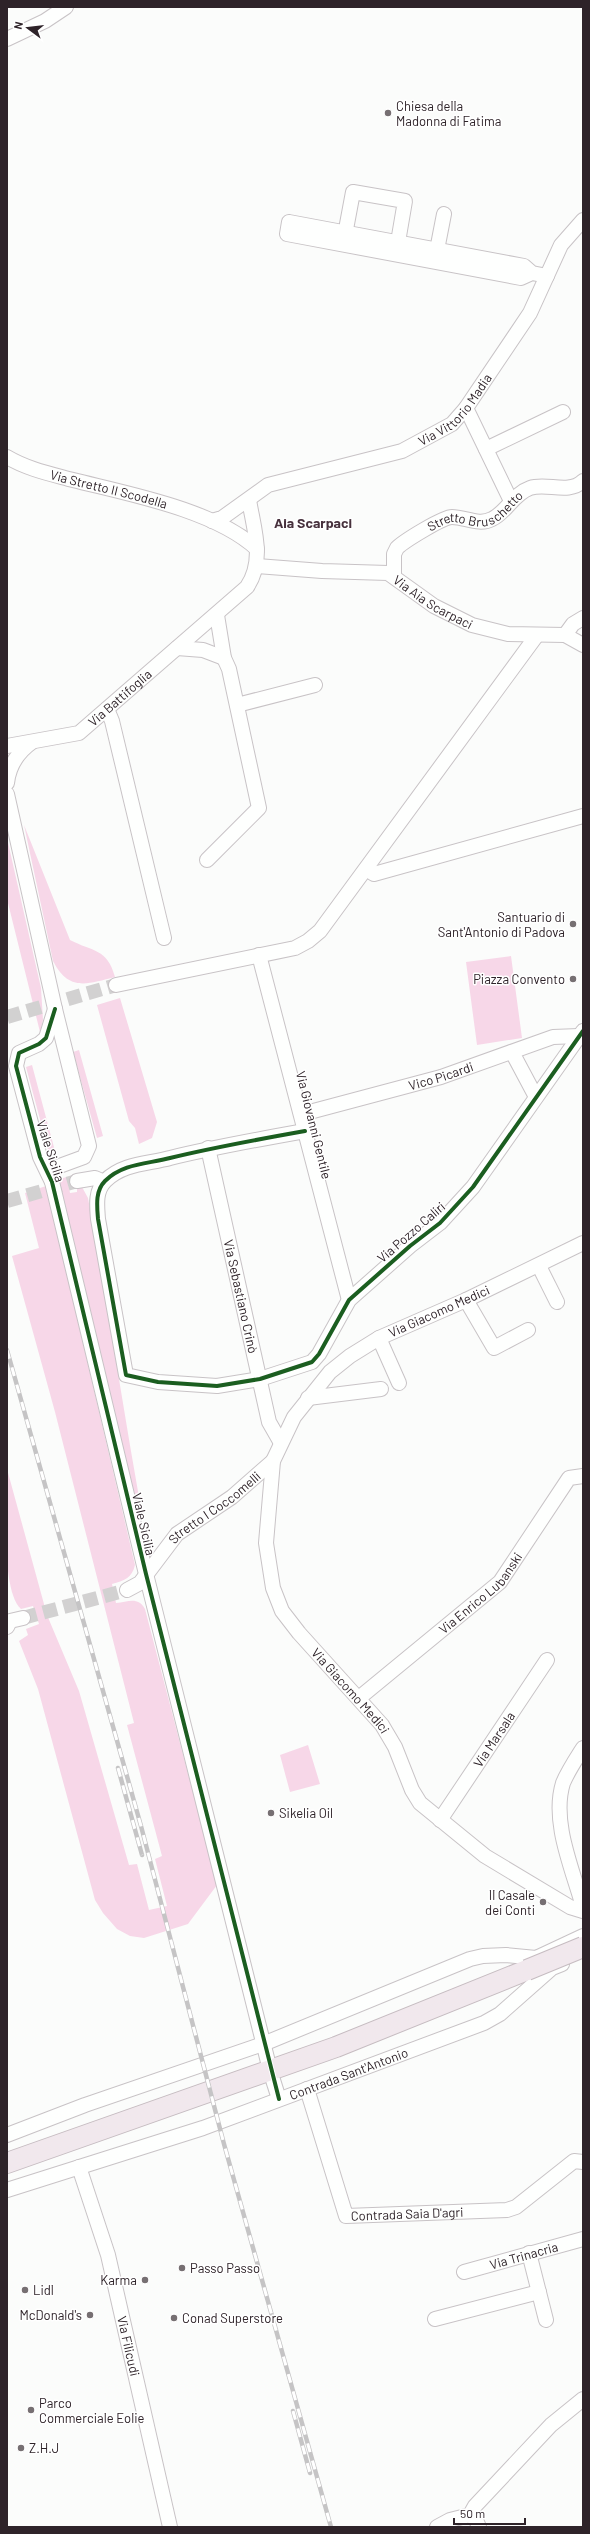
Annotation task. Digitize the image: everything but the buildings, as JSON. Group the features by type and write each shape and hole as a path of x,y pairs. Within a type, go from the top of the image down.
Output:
{"highway":[{"path":"7,2163 336,2047 532,1969 580,1941"}],"street":[{"path":"7,39 45,21 66,7"},
{"path":"344,239 353,192 405,201 398,242"},
{"path":"437,250 444,214"},
{"name":"Via Vittorio Madia","path":"212,521 222,518 249,500 263,488 275,482 410,448 442,431 466,408 533,309 561,245 583,220"},
{"path":"288,228 521,278 532,273"},
{"path":"344,239 398,242 524,266 532,273 547,276"},
{"path":"466,408 511,501"},
{"path":"486,449 562,412"},
{"name":"Via Stretto II Scodella","path":"8,459 41,471 149,500 212,521 247,540 257,549"},
{"name":"Stretto Bruschetto","path":"394,575 394,554 400,545 447,517 480,522 493,519 511,501 530,488 572,487 583,481"},
{"path":"249,500 257,549 257,566"},
{"name":"Via Aia Scarpaci","path":"257,566 322,571 382,572 394,575 434,606 466,622 495,632 565,635 583,645"},
{"name":"Via Battifoglia","path":"7,746 79,733 217,615 247,587 254,577 257,566"},
{"path":"207,860 260,808 237,705 224,658 217,615"},
{"path":"565,635 573,624 583,618"},
{"path":"116,985 295,948 308,941 320,931 537,635"},
{"path":"177,648 203,650 224,658"},
{"path":"237,705 315,685"},
{"path":"107,709 112,722 164,938"},
{"path":"7,738 28,742 15,759 7,783"},
{"name":"Viale Sicilia","path":"7,794 54,1009 89,1148 84,1156 57,1166 52,1173 52,1182"},
{"path":"366,869 374,874 583,816"},
{"name":"Via Giovanni Gentile","path":"259,955 302,1114 348,1300"},
{"name":"Viale Sicilia","path":"54,1009 46,1038 39,1044 22,1050 16,1061 42,1161 52,1182 146,1574 268,2062"},
{"name":"Vico Picardi","path":"302,1114 441,1077 553,1037 581,1034"},
{"name":"Via Pozzo Caliri","path":"312,1362 319,1354 348,1300 410,1246 440,1223 463,1198 581,1034"},
{"path":"512,1052 536,1097"},
{"path":"305,1131 208,1148 168,1159 142,1162 118,1172 104,1182 98,1196 98,1219 126,1375 158,1382 206,1386 260,1379 312,1362 325,1377"},
{"name":"Via Sebastiano Crinò","path":"208,1148 269,1422 281,1443"},
{"path":"42,1161 50,1166 57,1166"},
{"path":"77,1182 95,1178 104,1182"},
{"name":"Via Giacomo Medici","path":"583,1243 539,1266 466,1300 379,1338 350,1356 325,1377 294,1417 273,1461 266,1543 272,1588 287,1619 382,1725 390,1738 416,1796 424,1808 497,1864 570,1908 583,1911"},
{"path":"539,1266 557,1302"},
{"path":"466,1300 494,1348 528,1330"},
{"path":"379,1338 399,1383"},
{"path":"308,1398 381,1389"},
{"name":"Stretto I Coccomelli","path":"127,1590 140,1583 177,1534 206,1512 232,1497 273,1461"},
{"name":"Via Enrico Lubanski","path":"359,1698 500,1582 569,1478 583,1476"},
{"name":"Via Marsala","path":"440,1820 547,1660"},
{"path":"583,1748 563,1784 559,1808 566,1843 583,1907"},
{"path":"580,1941 583,1924"},
{"path":"7,2135 85,2105 263,2044 470,1959 483,1956 506,1955 532,1969"},
{"name":"Contrada Sant'Antonio","path":"7,2190 203,2128 484,2023 500,2014 532,1969 552,1968 583,1957"},
{"path":"273,2080 279,2099"},
{"name":"Contrada Saia D'agri","path":"307,2089 346,2216 507,2210 516,2207 574,2161 583,2162"},
{"name":"Via Filicudi","path":"79,2167 108,2255 170,2527"},
{"name":"Via Trinacria","path":"464,2272 583,2239"},
{"path":"529,2253 546,2320"},
{"path":"435,2319 539,2292"},
{"path":"437,2527 450,2520 470,2515 475,2506 539,2438 583,2399"},
{"path":"470,2515 476,2520 479,2527"}],"shaded area":[{"path":"24,825 70,940 92,949 103,956 112,968 115,977 96,982 72,982 59,971 53,961"},
{"path":"7,838 41,988 43,1020 40,1032 7,899"},
{"path":"511,956 522,1038 477,1045 466,962"},
{"path":"120,998 157,1122 152,1138 139,1144 135,1128 129,1121 97,1005"},
{"path":"79,1050 103,1136 97,1138 73,1052"},
{"path":"32,1065 55,1151 49,1153 26,1067"},
{"path":"67,1177 70,1193 77,1192 77,1186 82,1187 88,1198 140,1503 135,1505 59,1179"},
{"path":"46,1186 135,1565 130,1576 120,1582 112,1584 116,1603 136,1601 139,1602 145,1609 217,1885 188,1924 144,1938 130,1936 117,1929 103,1913 95,1900 38,1689 19,1641 28,1635 26,1629 39,1624 33,1606 21,1609 14,1599 7,1564 7,1469 47,1615 79,1691 129,1865 137,1864 149,1910 167,1906 155,1859 162,1856 127,1725 134,1723 55,1412 12,1256 39,1248 25,1193"},
{"path":"308,1745 320,1784 290,1792 280,1755"}],"tunnel":[{"path":"7,1017 116,985"},
{"path":"7,1201 77,1181"},
{"path":"23,1618 127,1590"}],"railway":[{"path":"7,1350 141,1826 224,2144 331,2527"},
{"path":"118,1768 142,1855"},
{"path":"293,2411 310,2473"}],"cycle path":[{"path":"55,1009 46,1038 39,1044 19,1053 16,1066 40,1157 52,1182 146,1574 279,2099"},
{"path":"305,1131 128,1167 112,1175 102,1185 97,1199 98,1219 126,1375 158,1382 217,1386 260,1379 312,1362 319,1354 349,1300 410,1246 440,1223 473,1187 583,1031"}],"place":[{"name":"Chiesa della Madonna di Fatima","path":"388,113"},
{"name":"Santuario di Sant'Antonio di Padova","path":"573,924"},
{"name":"Piazza Convento","path":"573,979"},
{"name":"Sikelia Oil","path":"271,1813"},
{"name":"Il Casale dei Conti","path":"543,1902"},
{"name":"Passo Passo","path":"182,2268"},
{"name":"Karma","path":"145,2280"},
{"name":"Lidl","path":"25,2290"},
{"name":"McDonald's","path":"90,2315"},
{"name":"Conad Superstore","path":"174,2318"},
{"name":"Parco Commerciale Eolie","path":"31,2410"},
{"name":"Z.H.J","path":"21,2448"}],"district":[{"name":"Aia Scarpaci","path":"313,523"}]}
